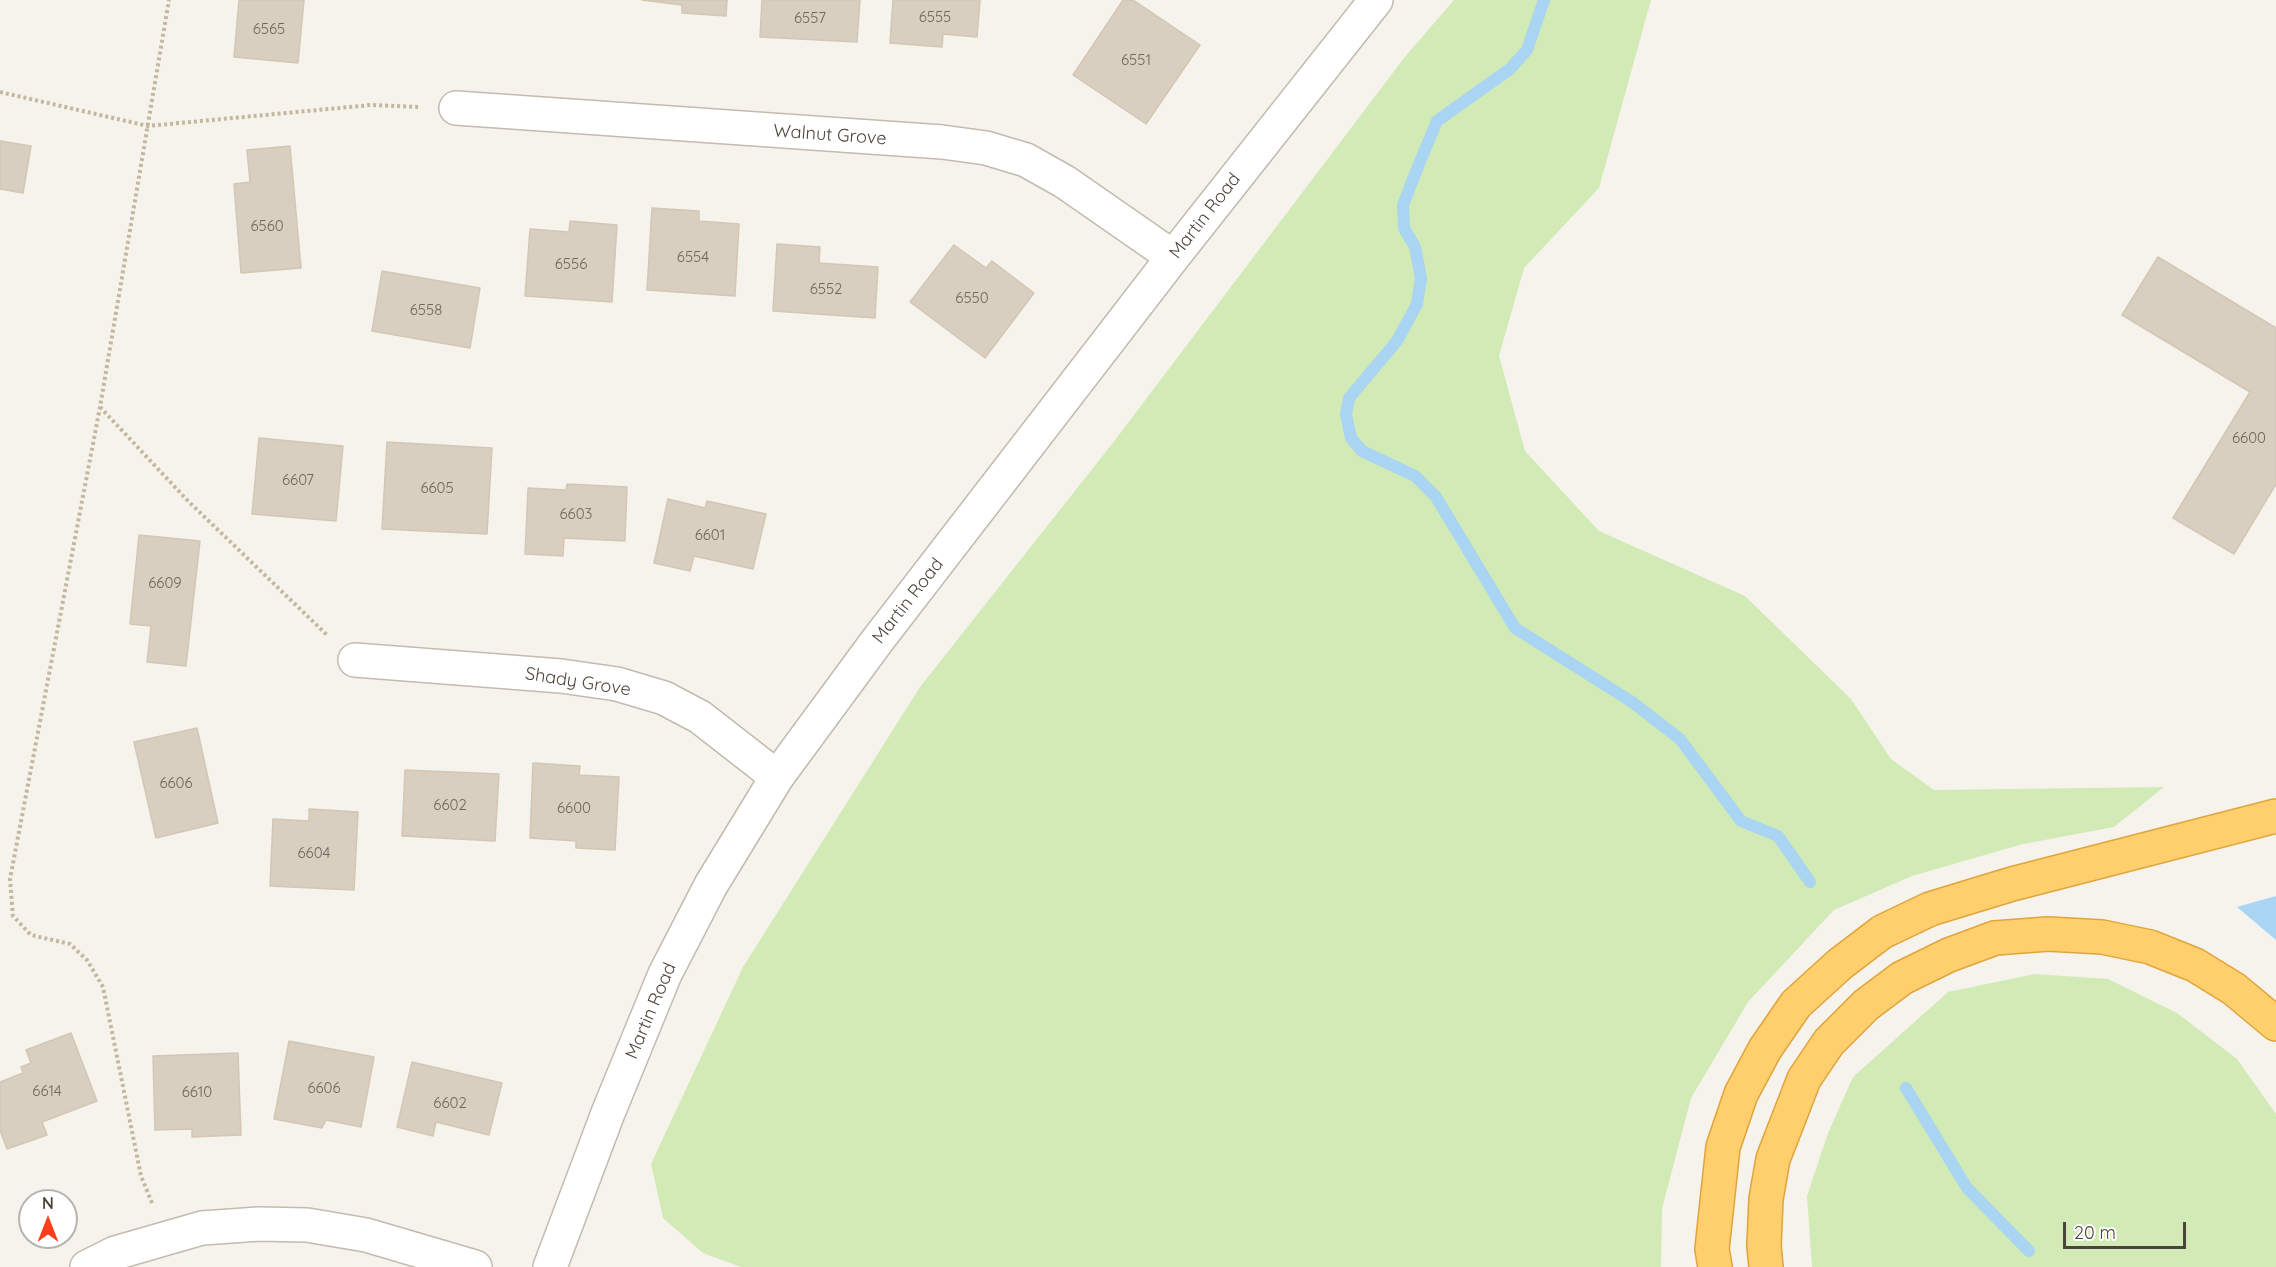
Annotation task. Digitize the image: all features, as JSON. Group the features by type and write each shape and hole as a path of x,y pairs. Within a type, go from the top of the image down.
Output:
{"highway":[{"path":"1715,1267 1712,1249 1723,1147 1741,1094 1765,1049 1796,1004 1840,964 1882,932 1930,909 2012,884 2276,816"},
{"path":"1766,1267 1764,1246 1766,1199 1773,1159 1804,1079 1829,1042 1866,1005 1902,978 1940,959 1995,938 2048,934 2102,937 2150,947 2195,965 2234,989 2276,1024"}],"street":[{"name":"Martin Road","path":"550,1267 608,1113 665,974 711,885 777,777 877,641 1173,257 1376,0"},
{"name":"Walnut Grove","path":"456,108 986,148 1026,160 1065,182 1173,257"},
{"name":"Shady Grove","path":"354,660 561,676 617,684 664,698 700,717 777,777"},
{"path":"87,1267 115,1253 162,1238 202,1228 259,1224 307,1225 366,1235 475,1267"}],"path":[{"path":"162,1238 141,1176 103,987 87,960 70,944 32,935 13,916 10,879 100,407 169,0"},
{"path":"0,92 148,126 370,105 456,108"},
{"path":"100,407 196,509 294,606 354,660"}],"green space":[{"path":"1454,0 1651,0 1599,188 1524,268 1499,356 1525,451 1599,531 1745,596 1851,699 1891,759 1934,790 2164,787 2114,827 2023,844 1912,876 1834,910 1748,1002 1691,1098 1662,1209 1661,1267 741,1267 703,1253 663,1218 651,1164 743,967 920,687 1112,444 1404,58"},
{"path":"2035,974 2108,979 2177,1013 2237,1059 2276,1114 2276,1267 1812,1267 1807,1196 1828,1133 1853,1077 1948,992"}],"water":[{"path":"2276,896 2276,940 2237,907"}],"building":[{"path":"239,0 304,0 298,63 234,57"},
{"path":"642,0 727,0 726,16 682,13 682,5"},
{"path":"762,0 860,0 857,42 760,37"},
{"path":"893,0 980,0 977,37 943,34 942,47 890,43"},
{"path":"1123,0 1133,0 1200,45 1146,124 1073,75"},
{"path":"0,141 31,146 23,193 0,189"},
{"path":"290,146 301,268 241,273 234,184 250,182 247,150"},
{"path":"652,208 699,211 699,221 739,224 735,296 647,290"},
{"path":"570,221 617,225 612,302 525,296 530,229 569,232"},
{"path":"777,244 820,247 819,263 878,267 875,318 773,311"},
{"path":"954,245 986,268 992,261 1034,293 985,358 910,302"},
{"path":"2158,257 2276,328 2276,484 2234,554 2173,518 2250,392 2122,315"},
{"path":"382,271 480,288 470,348 372,331"},
{"path":"259,438 343,446 336,521 252,514"},
{"path":"387,442 492,448 487,534 382,529"},
{"path":"567,484 627,487 625,541 564,538 563,556 525,554 528,488 566,490"},
{"path":"668,499 705,508 707,501 766,514 753,569 694,556 690,571 654,563"},
{"path":"139,535 200,541 186,666 147,662 151,626 130,624"},
{"path":"197,728 218,823 156,838 134,742"},
{"path":"533,763 580,766 579,775 619,777 615,850 576,848 576,841 530,838"},
{"path":"405,770 499,774 495,841 402,836"},
{"path":"309,809 358,812 354,890 270,886 273,819 309,821"},
{"path":"71,1033 97,1101 42,1122 47,1135 7,1149 0,1130 0,1082 23,1073 21,1067 31,1063 26,1050"},
{"path":"289,1041 374,1057 361,1127 326,1120 322,1128 274,1119"},
{"path":"238,1053 241,1135 192,1137 192,1129 155,1130 153,1056"},
{"path":"412,1062 502,1083 489,1135 436,1122 433,1136 397,1127"}],"waterway":[{"path":"1544,0 1527,50 1510,69 1437,121 1403,205 1404,228 1415,247 1421,278 1417,304 1397,341 1349,398 1346,414 1351,438 1362,451 1415,476 1436,497 1515,628 1632,702 1680,739 1741,821 1778,836 1810,882"},
{"path":"1906,1088 1967,1188 2029,1251"}]}
